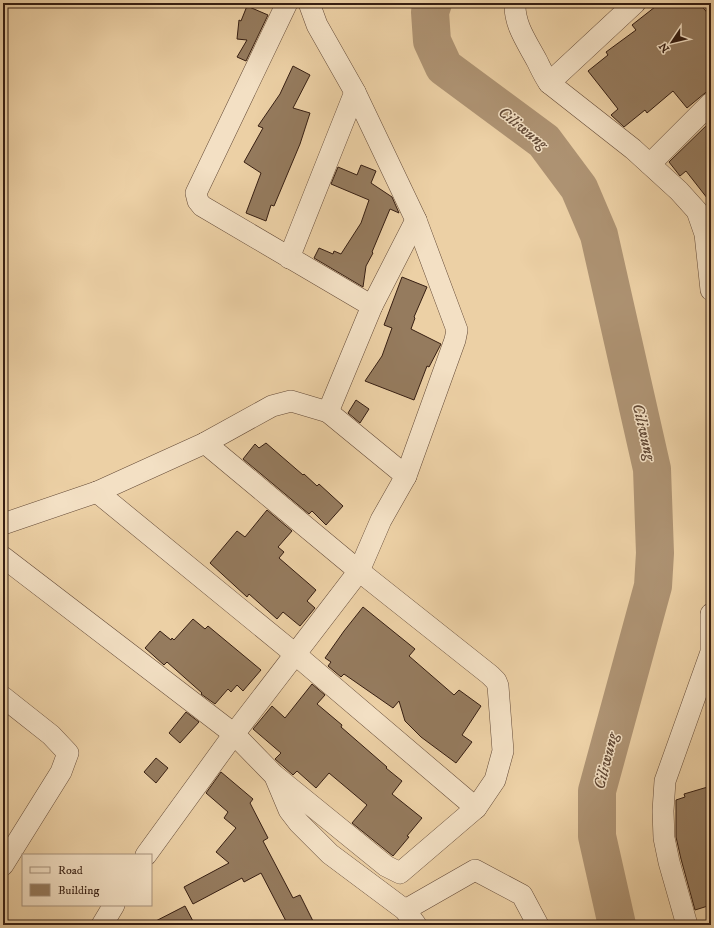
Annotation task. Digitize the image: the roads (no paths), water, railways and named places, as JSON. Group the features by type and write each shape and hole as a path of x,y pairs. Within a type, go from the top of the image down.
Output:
{"street":[{"path":"287,3 196,193 198,201 202,206 372,306"},
{"path":"147,854 234,734 359,571 381,520 406,476 455,340 457,330 416,220 355,92 317,25 309,3"},
{"path":"515,3 514,12 523,37 549,83 633,149 679,191 696,211 708,231 711,290"},
{"path":"549,83 635,3"},
{"path":"289,258 355,92"},
{"path":"650,164 711,103"},
{"path":"328,412 372,306 416,220"},
{"path":"3,524 97,492 205,443 272,406 291,401 328,412 406,476"},
{"path":"3,557 234,734 274,775 386,866 400,873 476,808 495,780 503,751 498,686 490,675 359,571 205,443"},
{"path":"97,492 295,654 476,808"},
{"path":"687,925 668,862 664,838 663,811 666,781 711,652 711,614"},
{"path":"3,697 51,735 68,752 61,772 3,865"},
{"path":"274,775 289,810 299,823 330,854 411,918 475,870 522,896 538,925"},
{"path":"102,925 113,906"}],"waterway":[{"name":"Ciliwung","path":"433,3 430,12 432,41 444,67 544,141 579,188 599,235 652,469 655,553 653,586 597,791 597,836 617,925"}]}
